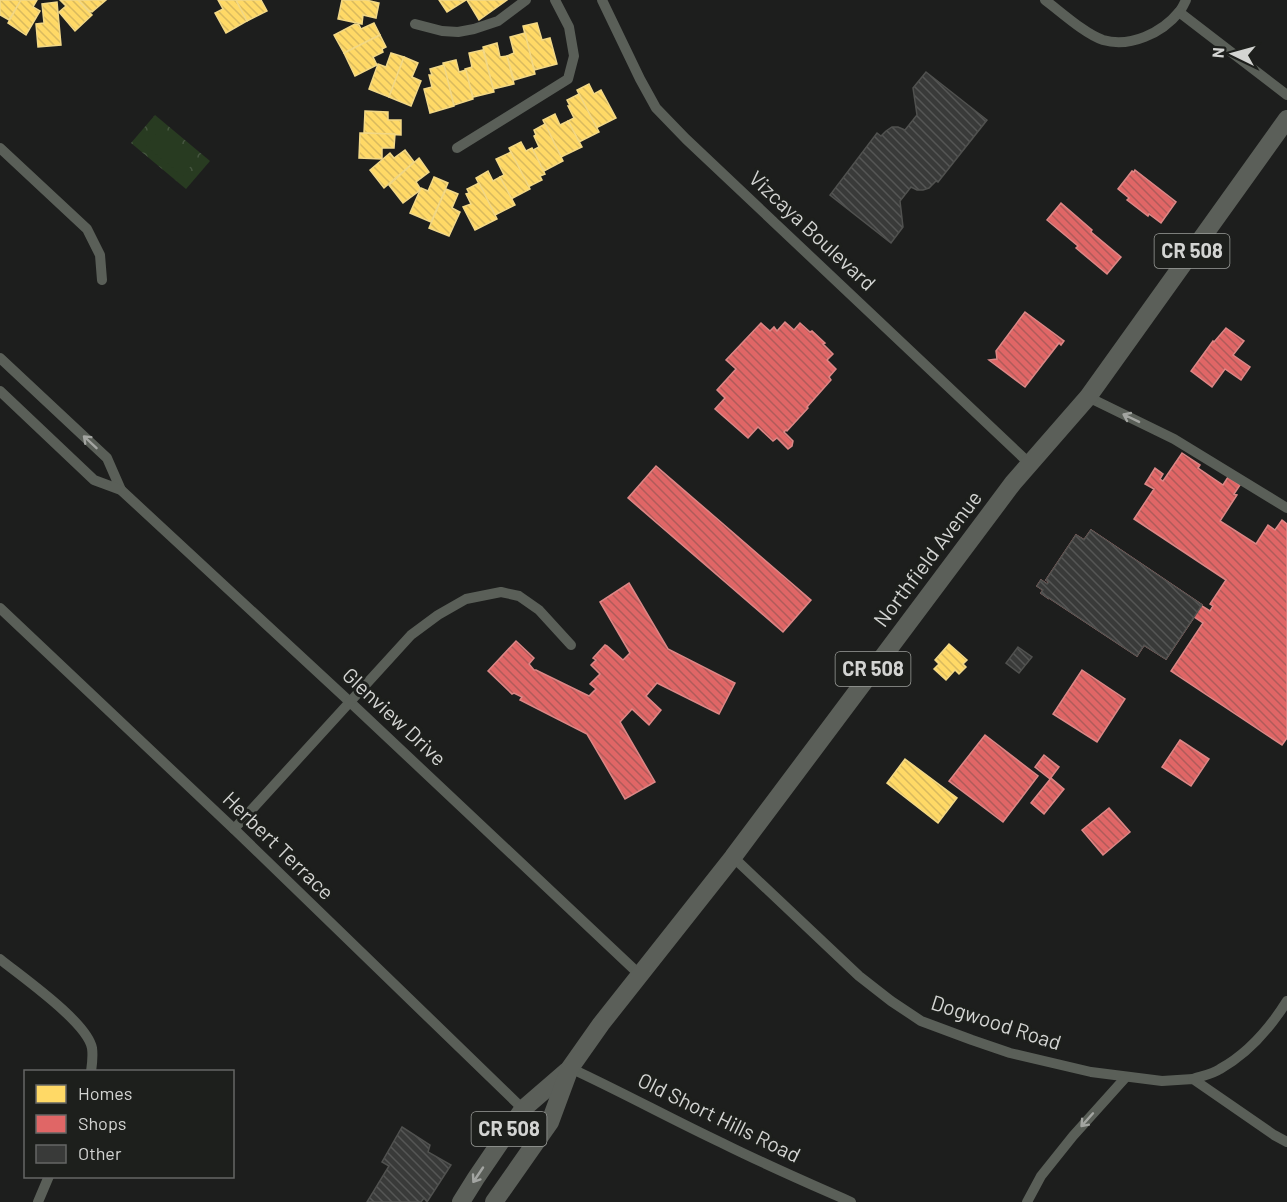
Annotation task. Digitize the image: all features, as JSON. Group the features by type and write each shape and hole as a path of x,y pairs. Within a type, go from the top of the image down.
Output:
{"main road":[{"name":"Northfield Avenue","path":"570,1068 601,1024 733,857 1013,483 1088,397 1287,119"},
{"name":"CR 508","path":"461,1202 523,1109 570,1068"},
{"name":"CR 508","path":"494,1202 550,1122 570,1068"},
{"path":"494,1202 492,1188 532,1126 523,1109"}],"street":[{"path":"415,24 442,31 458,32 498,21 526,0"},
{"path":"457,148 568,79 574,56 569,27 555,0"},
{"name":"Vizcaya Boulevard","path":"602,0 656,108 1030,464"},
{"path":"1045,0 1090,33 1104,40 1125,42 1148,37 1165,26 1179,12 1186,0"},
{"path":"1179,12 1287,95"},
{"path":"0,148 87,229 100,255 102,280"},
{"name":"Glenview Drive","path":"0,358 108,458 121,490"},
{"name":"Glenview Drive","path":"0,391 94,480 121,490 640,975"},
{"path":"1088,397 1174,439 1287,508"},
{"path":"234,829 411,635 438,615 466,599 501,592 519,596 539,610 572,645"},
{"name":"Herbert Terrace","path":"2,611 234,829 523,1109"},
{"name":"Dogwood Road","path":"733,857 859,976 891,1001 921,1021 1010,1053 1126,1077 1162,1081 1193,1078 1219,1070 1250,1049 1275,1020 1287,1001"},
{"path":"0,959 79,1025 92,1048 91,1070"},
{"name":"Old Short Hills Road","path":"570,1068 723,1144 851,1202"},
{"path":"1027,1202 1041,1176 1126,1077"},
{"path":"1193,1078 1287,1142"},
{"path":"38,1202 48,1178"}],"green space":[{"path":"155,115 210,161 186,189 131,143"},
{"path":"160,129 196,159 183,176 146,146"}],"building: Homes":[{"path":"0,0 21,0 9,20 0,15"},
{"path":"21,0 37,0 33,7 40,11 26,35 8,23"},
{"path":"60,0 78,0 92,15 75,31 59,12 66,6"},
{"path":"78,0 106,0 90,12"},
{"path":"218,0 236,0 247,21 226,33 215,13 223,9"},
{"path":"236,0 261,0 267,11 247,21"},
{"path":"342,0 366,0 379,3 376,18 363,15 362,24 338,19"},
{"path":"439,0 466,0 447,12"},
{"path":"467,0 507,0 479,20"},
{"path":"57,2 61,45 38,47 36,24 44,23 42,4"},
{"path":"374,23 380,35 344,53 334,35 355,24 361,29"},
{"path":"537,23 542,40 550,38 557,64 534,70 523,26"},
{"path":"525,33 535,74 514,80 507,56 514,53 510,37"},
{"path":"380,35 386,47 382,49 383,52 373,57 377,65 355,76 344,53"},
{"path":"497,43 500,57 507,56 514,84 493,89 483,47"},
{"path":"483,50 494,92 473,97 465,69 472,67 469,53"},
{"path":"391,53 404,57 389,97 369,89 378,64 386,67"},
{"path":"404,57 418,63 412,77 421,81 411,106 389,97"},
{"path":"456,60 459,72 466,70 473,99 454,105 443,63"},
{"path":"444,65 454,106 430,113 424,89 432,87 430,69"},
{"path":"589,84 594,94 601,90 616,118 596,128 577,90"},
{"path":"579,94 599,132 579,142 568,121 574,118 567,100"},
{"path":"365,111 388,112 388,120 401,120 401,135 364,133"},
{"path":"555,114 560,125 568,121 582,147 561,157 543,120"},
{"path":"545,124 563,161 544,171 533,150 539,147 534,130"},
{"path":"360,133 395,134 394,148 382,148 382,159 359,158"},
{"path":"521,142 526,151 532,148 545,174 540,176 542,180 528,187 509,148"},
{"path":"405,150 414,162 384,188 370,170 390,153 394,158"},
{"path":"511,152 530,189 511,199 500,177 504,175 496,159"},
{"path":"419,158 429,172 416,182 420,188 419,191 403,203 389,185"},
{"path":"488,171 493,181 500,177 515,205 495,215 476,178"},
{"path":"434,177 448,183 431,222 410,213 421,188 428,191"},
{"path":"479,183 497,219 475,230 463,207 471,204 466,194 469,193 467,189"},
{"path":"446,189 458,194 452,208 460,212 449,236 429,228"},
{"path":"949,644 967,660 963,664 966,667 959,674 955,670 946,680 934,669 939,664 935,660"},
{"path":"905,759 957,798 938,823 887,783"}],"building: Shops":[{"path":"1135,170 1176,202 1161,223 1127,200 1129,198 1118,189"},
{"path":"1061,203 1121,257 1107,274 1047,220"},
{"path":"1025,312 1064,341 1061,345 1059,343 1025,387 989,360 997,359 996,351"},
{"path":"785,322 794,330 800,323 810,332 812,331 833,354 827,360 836,369 829,377 831,380 808,408 784,432 793,441 792,446 788,449 777,438 773,441 758,427 748,438 715,409 725,398 717,390 736,369 726,360 761,323 770,331 774,327 777,331"},
{"path":"1226,328 1244,341 1233,355 1250,367 1241,380 1225,369 1212,387 1191,371 1213,341"},
{"path":"1182,453 1200,465 1198,468 1223,485 1228,477 1240,485 1234,494 1237,495 1220,521 1256,544 1268,525 1275,530 1282,520 1287,524 1287,738 1282,745 1171,671 1203,623 1194,617 1166,659 1144,645 1137,656 1048,598 1037,586 1041,580 1047,584 1049,582 1046,580 1076,535 1084,540 1091,530 1210,611 1213,606 1210,604 1226,580 1134,519 1154,489 1145,484 1155,468 1163,474 1160,479 1163,481"},
{"path":"656,466 811,600 783,632 628,498"},
{"path":"629,583 668,649 735,683 719,714 657,683 646,696 661,710 649,725 632,709 620,722 655,782 625,799 587,734 520,700 522,697 512,694 488,671 516,641 534,658 529,664 534,670 589,696 596,689 590,684 600,674 591,665 596,660 593,658 605,645 623,660 630,653 600,602"},
{"path":"1082,670 1125,699 1097,742 1053,714"},
{"path":"985,735 1038,776 1003,822 949,781"},
{"path":"1180,740 1209,759 1191,786 1162,767"},
{"path":"1044,755 1059,767 1050,779 1035,767"},
{"path":"1051,778 1064,789 1044,814 1031,803"},
{"path":"1109,808 1130,832 1103,855 1082,830"}],"building: Other":[{"path":"926,72 987,120 938,182 936,181 923,190 911,187 900,201 903,227 891,243 830,195 877,133 881,136 892,127 905,130 917,115 913,88"},
{"path":"1091,530 1202,605 1166,659 1144,645 1137,656 1041,593 1043,590 1037,586 1041,580 1047,584 1049,582 1046,580 1076,535 1084,540"},
{"path":"1018,647 1032,657 1019,673 1006,663"},
{"path":"402,1127 430,1145 428,1152 451,1165 427,1202 424,1198 421,1202 367,1202 389,1166 382,1162"}]}
